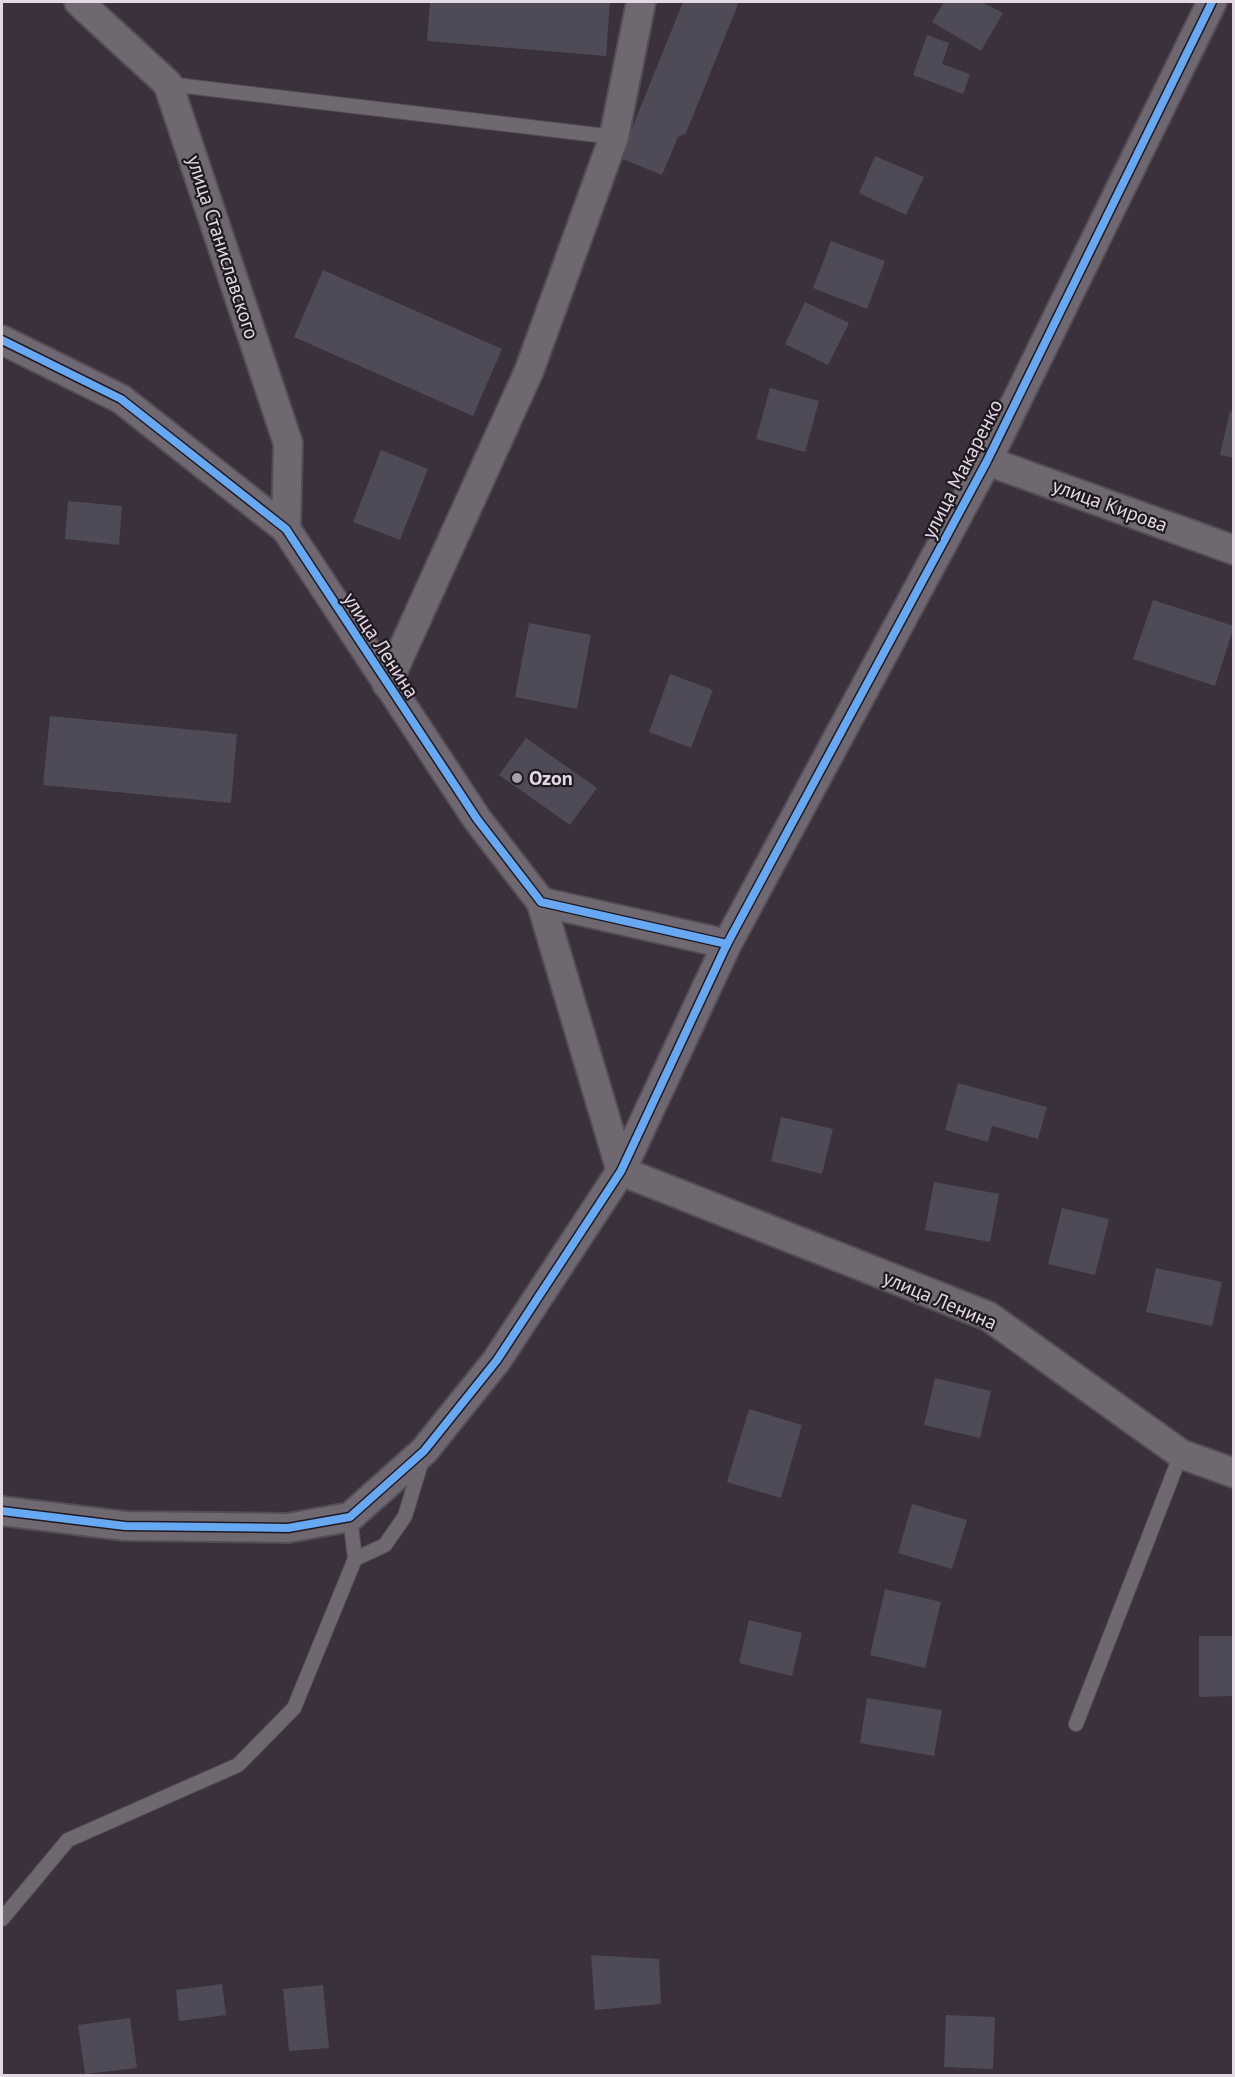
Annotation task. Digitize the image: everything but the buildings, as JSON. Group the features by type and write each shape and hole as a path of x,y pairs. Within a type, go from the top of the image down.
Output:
{"street":[{"name":"улица Станиславского","path":"79,2 168,84 288,443 286,529"},
{"path":"387,684 529,371 614,137 641,2"},
{"name":"улица Макаренко","path":"351,1517 424,1451 497,1360 621,1171 727,944 987,461 1212,2"},
{"name":"улица Ленина","path":"2,340 122,399 286,529 477,819 541,902"},
{"name":"улица Кирова","path":"987,461 1233,550"},
{"path":"621,1171 541,902 727,944"},
{"name":"улица Ленина","path":"621,1171 988,1316 1181,1454 1233,1473"},
{"path":"2,1510 125,1526 288,1528 351,1517"}],"lane":[{"path":"168,84 614,137"},
{"path":"355,1558 385,1545 405,1516 424,1451"},
{"path":"1076,1724 1181,1454"},
{"path":"2,1919 68,1840 238,1765 294,1708 355,1558 351,1517"}],"cycle path":[{"path":"2,1511 125,1526 288,1528 350,1517 424,1451 497,1360 621,1171 727,944 987,461 1212,2"},
{"path":"2,340 121,399 286,529 477,819 541,902 727,944"}],"place":[{"name":"Ozon","path":"517,778"}]}
